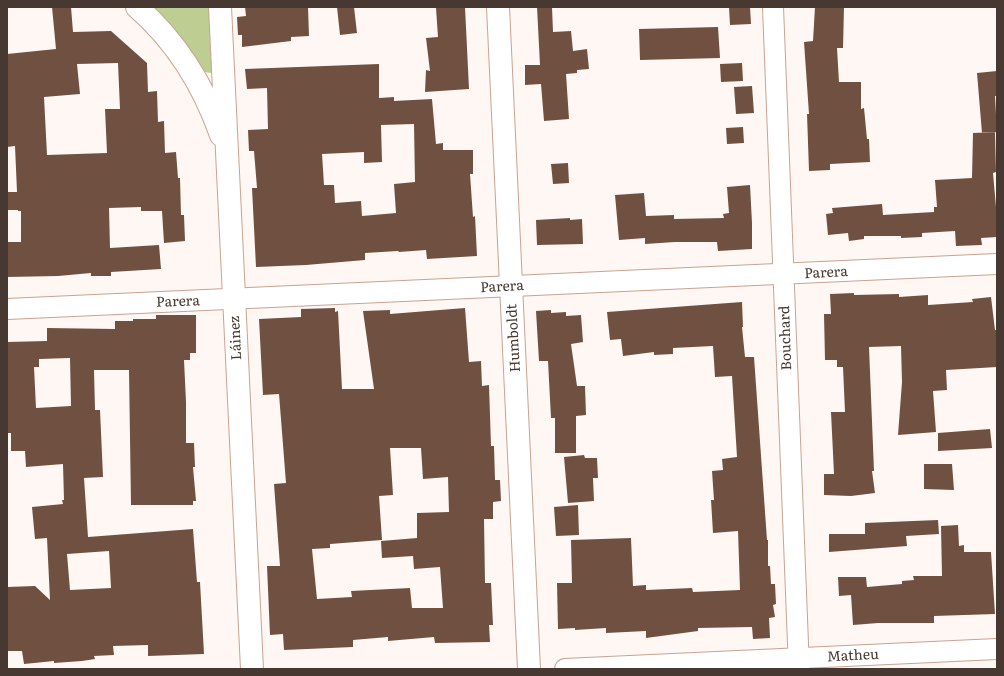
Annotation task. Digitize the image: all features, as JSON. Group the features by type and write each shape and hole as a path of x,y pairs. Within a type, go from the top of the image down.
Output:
{"main road":[{"path":"137,7 168,38 185,60 204,92 227,153"},
{"name":"Láinez","path":"220,7 252,669"},
{"name":"Humboldt","path":"498,7 529,669"}],"street":[{"name":"Bouchard","path":"773,7 799,664"},
{"name":"Parera","path":"7,309 783,275 997,264"},
{"name":"Matheu","path":"565,669 799,664 997,649"}],"green space":[{"path":"145,7 211,7 213,70 211,73 204,72"}],"building":[{"path":"52,7 71,7 73,32 111,31 147,63 148,92 157,91 158,122 164,121 165,153 176,152 178,178 180,178 181,215 184,215 185,241 164,243 162,211 141,211 141,207 109,208 110,248 159,245 161,269 111,272 111,276 91,276 91,273 58,276 7,277 7,242 21,242 21,211 7,210 7,192 17,192 15,146 7,147 7,54 56,49","holes":["118,63 120,109 105,109 107,153 47,155 44,97 80,94 77,64"]},
{"path":"245,7 308,7 309,36 291,37 291,41 242,47 242,35 238,35 237,17 246,16"},
{"path":"337,7 354,7 357,33 340,35"},
{"path":"465,7 469,89 425,92 426,70 430,71 426,38 438,37 436,8"},
{"path":"537,7 552,7 553,32 571,31 573,51 587,49 589,69 577,70 577,73 566,74 569,119 544,121 541,84 525,85 525,65 540,65"},
{"path":"729,7 750,7 751,24 730,25"},
{"path":"815,7 844,7 843,48 837,48 839,82 861,82 861,109 864,108 867,139 869,139 870,162 830,164 830,170 809,171 807,114 809,114 804,42 813,41"},
{"path":"718,27 720,58 640,60 639,29"},
{"path":"742,63 743,81 721,82 720,64"},
{"path":"379,64 379,98 394,97 394,101 432,99 436,144 443,143 443,150 473,150 473,174 470,174 473,217 475,216 477,256 427,259 426,250 398,251 365,253 365,260 306,265 256,267 252,188 257,188 254,151 249,151 248,130 268,129 267,88 247,89 245,69","holes":["414,124 415,182 394,184 396,213 362,216 361,201 335,203 334,185 324,185 322,154 364,152 364,163 382,162 381,125"]},
{"path":"997,71 997,96 995,96 997,132 982,133 977,73"},
{"path":"752,86 754,113 736,114 734,87"},
{"path":"743,127 744,143 727,144 726,128"},
{"path":"995,132 996,172 993,173 997,207 997,237 981,238 982,245 956,246 955,231 922,233 922,237 901,238 901,236 864,236 864,239 849,241 848,233 828,235 826,214 833,213 832,208 882,204 883,215 934,212 934,207 937,207 935,180 972,178 973,133"},
{"path":"568,163 569,183 553,184 551,164"},
{"path":"750,185 752,249 718,251 717,242 645,244 645,238 619,240 615,195 644,193 646,216 674,215 674,219 724,218 723,214 729,213 727,187"},
{"path":"570,218 570,220 582,219 583,244 537,245 536,220"},
{"path":"854,293 854,295 899,294 899,297 928,295 928,305 973,302 972,299 991,297 995,330 997,330 997,367 946,370 947,390 933,391 936,432 898,435 902,382 901,346 869,347 874,471 872,471 875,493 851,496 824,495 824,474 834,474 831,412 845,412 843,367 837,367 837,360 825,360 824,314 831,314 830,294"},
{"path":"742,302 742,327 745,357 754,357 768,540 768,566 770,566 771,584 775,584 776,604 773,605 775,617 769,618 770,638 753,639 752,627 698,628 698,631 646,638 646,631 606,633 606,628 575,630 575,628 558,629 557,583 572,583 571,540 631,538 633,586 646,585 646,590 692,588 693,592 740,590 738,531 713,533 711,500 714,500 712,471 723,470 722,459 737,457 732,376 715,377 713,346 673,348 673,354 654,355 654,352 623,356 621,339 610,340 607,312"},
{"path":"335,308 335,312 338,311 342,389 374,389 363,311 390,310 390,314 465,308 469,362 481,361 482,386 489,385 491,446 494,446 495,480 500,480 501,501 493,502 493,519 484,519 485,583 491,583 493,625 489,625 490,642 435,643 434,637 388,641 388,637 353,640 353,647 284,650 283,634 270,635 267,566 280,566 274,484 286,483 279,394 263,395 259,319 301,317 301,309","holes":["390,448 421,448 423,479 448,477 449,512 417,513 417,538 381,541 382,558 413,556 414,569 440,567 443,608 412,608 410,588 351,591 352,597 317,599 312,549 330,548 330,544 382,540 379,496 393,495"]},
{"path":"551,310 551,313 566,312 566,316 581,315 583,342 571,344 577,386 585,386 586,415 576,416 576,453 555,453 555,418 551,418 548,361 539,361 536,311"},
{"path":"156,315 196,315 196,353 190,353 190,360 184,360 186,443 194,443 195,467 193,467 196,501 193,501 193,505 131,505 129,370 94,370 95,410 100,410 103,477 84,478 88,537 193,529 197,582 200,582 204,654 148,656 148,645 113,646 114,655 94,656 95,659 24,664 22,651 7,651 7,587 35,586 50,600 47,538 35,539 32,507 63,504 63,464 26,467 25,451 11,451 11,433 7,433 7,342 47,341 47,328 115,329 115,321 156,319","holes":["70,358 71,406 36,408 34,367 39,367 39,359","109,551 111,588 70,590 67,554"]},
{"path":"990,429 992,448 938,451 938,433"},
{"path":"584,455 585,458 597,458 598,478 593,478 594,501 568,503 564,457"},
{"path":"924,464 952,464 954,490 924,489"},
{"path":"578,505 579,535 556,536 554,507"},
{"path":"938,520 939,534 906,536 907,546 829,552 829,534 865,534 865,523"},
{"path":"958,525 959,546 964,545 964,552 991,552 995,614 934,616 934,623 878,623 853,625 851,595 839,596 838,577 866,577 867,587 902,584 902,581 914,580 913,576 942,576 941,526"}]}
